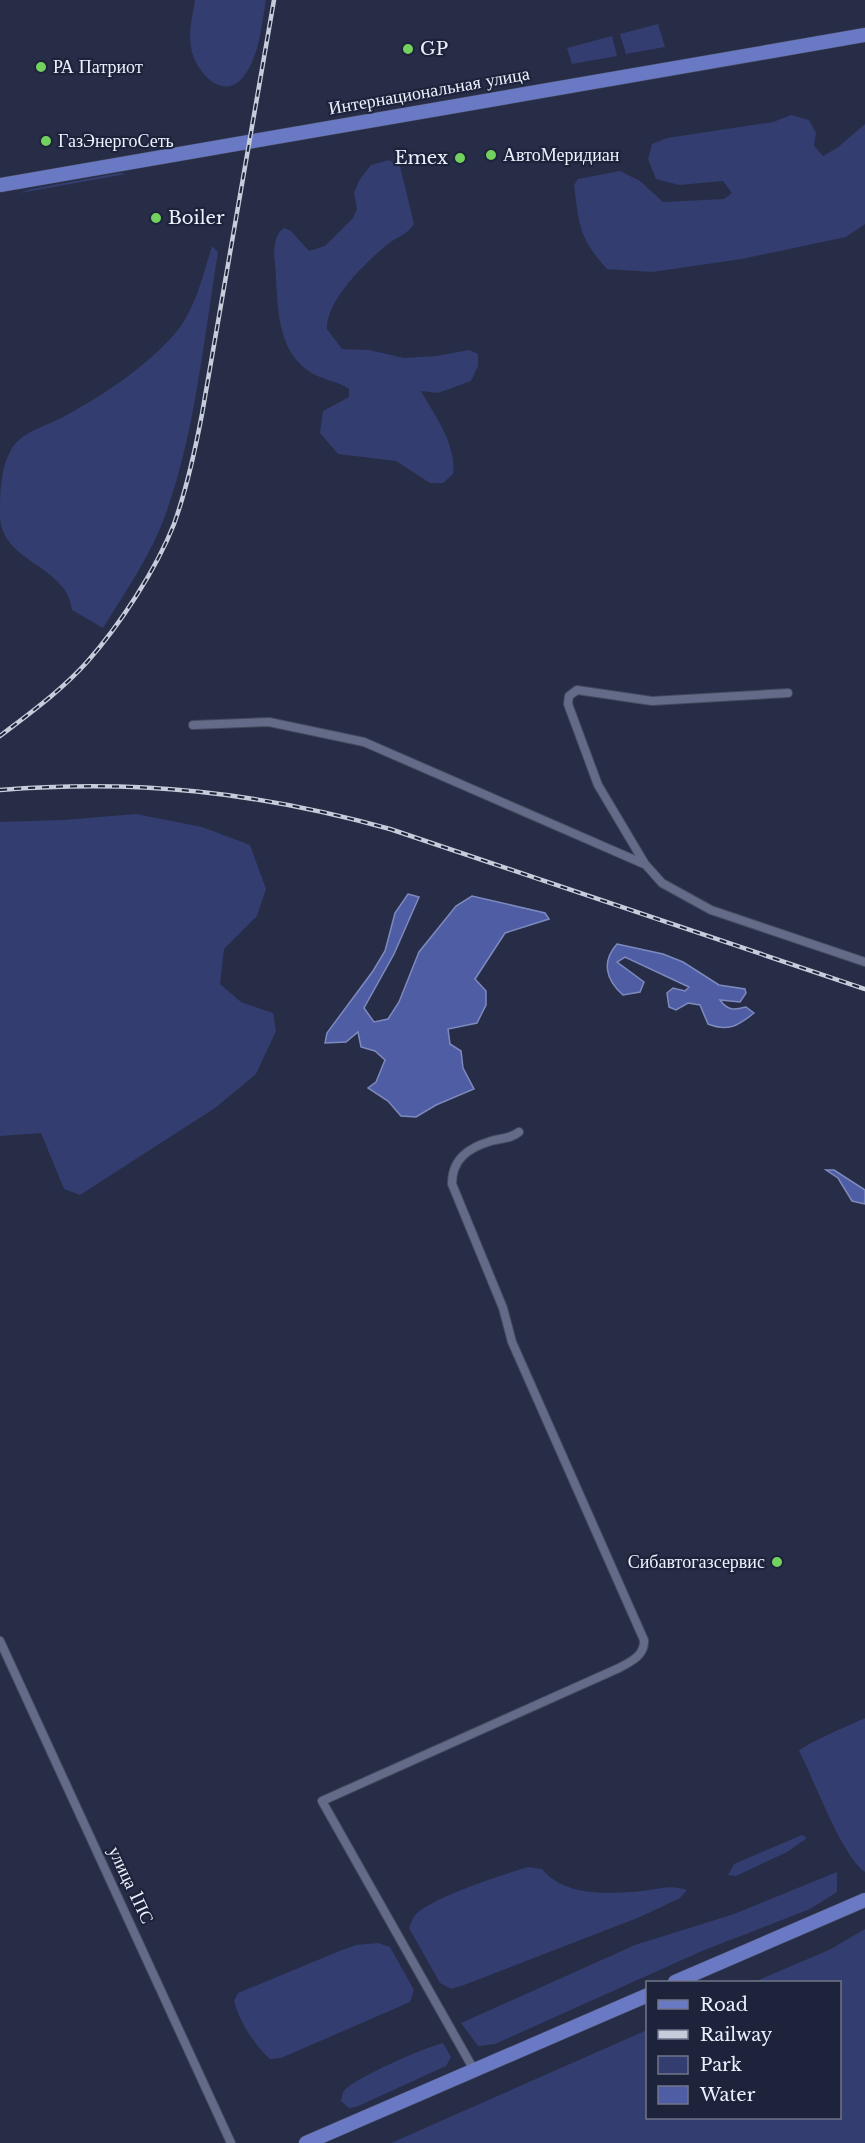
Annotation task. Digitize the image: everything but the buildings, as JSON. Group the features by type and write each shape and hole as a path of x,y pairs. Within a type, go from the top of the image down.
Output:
{"main road":[{"name":"Интернациональная улица","path":"0,185 865,35"},
{"path":"680,1981 865,1900"},
{"path":"306,2143 646,1996"}],"street":[{"path":"788,693 652,701 577,690 571,693 568,704 598,785 645,864 662,883 711,910 865,962"},
{"path":"194,725 269,722 364,742 645,864"},
{"path":"474,2070 322,1801 620,1668 640,1654 644,1647 639,1629 512,1342 503,1308 452,1184 454,1163 461,1156 490,1141 512,1138 519,1132"},
{"name":"улица 1ПС","path":"0,1641 231,2143"}],"green space":[{"path":"195,0 266,0 253,59 244,76 236,84 227,87 211,81 193,56 190,29"},
{"path":"658,24 665,47 626,54 620,34"},
{"path":"612,36 617,56 572,64 567,48"},
{"path":"791,115 809,120 816,133 814,146 823,156 837,148 865,124 865,224 846,237 742,259 652,272 607,269 598,258 586,239 577,211 574,185 578,179 620,171 640,181 663,202 724,199 732,193 723,181 679,185 656,179 648,159 652,144 667,138 773,122"},
{"path":"389,160 400,166 414,224 406,233 379,251 349,282 333,306 328,318 327,329 342,349 369,350 404,358 437,356 469,350 478,354 478,366 471,381 438,393 421,391 444,431 452,452 453,474 443,483 430,483 396,461 338,454 320,433 323,411 349,397 349,389 312,373 296,359 282,332 279,317 274,254 279,233 284,228 291,231 309,251 325,246 353,218 357,209 354,193 360,179 371,165"},
{"path":"119,173 126,174 20,193 31,189"},
{"path":"212,246 218,252 203,352 191,419 175,485 152,545 103,628 72,610 68,595 59,583 12,545 4,533 0,518 1,489 6,460 20,439 105,392 132,373 169,340 185,320 191,308"},
{"path":"136,814 202,827 250,845 266,889 257,916 224,949 220,984 241,1002 273,1013 276,1031 256,1074 215,1108 80,1195 64,1189 41,1133 0,1136 0,822"},
{"path":"865,1718 865,1872 856,1864 838,1835 799,1751"},
{"path":"802,1835 807,1838 787,1852 736,1876 728,1875 734,1864"},
{"path":"528,1867 542,1869 562,1885 588,1892 629,1892 670,1887 687,1890 680,1898 640,1917 464,1985 451,1989 440,1983 409,1928 415,1915 451,1894"},
{"path":"837,1872 837,1892 810,1909 702,1951 495,2044 478,2046 461,2023 635,1945 734,1914"},
{"path":"865,1929 865,2143 391,2143 646,2030 646,2119 841,2119 841,1981 756,1981 829,1950"},
{"path":"378,1943 390,1947 414,1990 410,2002 281,2058 270,2059 253,2039 240,2017 234,2001 238,1993 356,1945"},
{"path":"443,2043 451,2057 446,2066 356,2107 349,2108 341,2101 344,2091 350,2085 375,2071"}],"water":[{"path":"408,894 419,897 394,954 364,1008 374,1022 388,1019 399,1002 419,952 456,906 472,896 545,913 549,919 505,933 475,979 486,991 486,1005 477,1023 448,1029 450,1044 461,1051 463,1068 474,1089 436,1105 416,1117 401,1116 388,1101 368,1088 376,1082 385,1060 375,1051 361,1047 358,1032 346,1042 325,1043 327,1033 385,951 395,913"},
{"path":"617,944 663,954 683,962 719,985 745,989 746,993 740,1002 720,1000 729,1008 746,1007 754,1013 732,1026 721,1027 708,1024 700,1005 688,1003 676,1010 669,1007 667,993 673,988 685,991 689,987 625,957 617,962 644,982 640,992 623,995 609,977 607,964"},
{"path":"826,1170 834,1170 865,1190 865,1204 852,1201 838,1178"}],"railway":[{"path":"0,736 67,682 99,648 124,615 147,578 174,524 183,497 202,414 274,0"},
{"path":"0,790 101,786 149,788 244,798 340,816 390,829 865,989"}],"place":[{"name":"GP","path":"408,49"},
{"name":"РА Патриот","path":"41,67"},
{"name":"ГазЭнергоСеть","path":"46,141"},
{"name":"АвтоМеридиан","path":"491,155"},
{"name":"Emex","path":"460,158"},
{"name":"Boiler","path":"156,218"},
{"name":"Сибавтогазсервис","path":"777,1562"}]}
